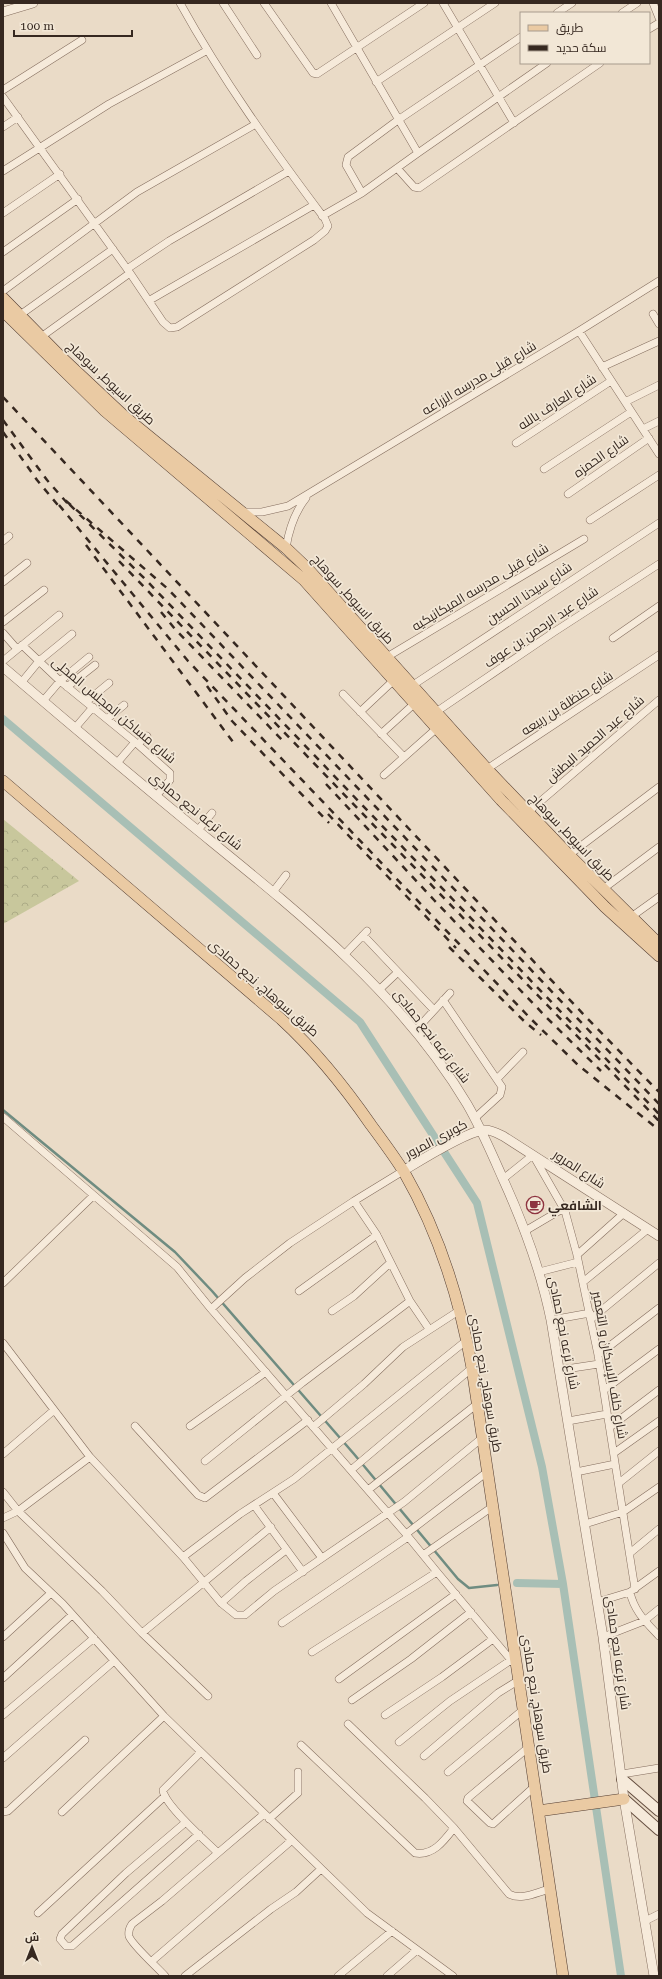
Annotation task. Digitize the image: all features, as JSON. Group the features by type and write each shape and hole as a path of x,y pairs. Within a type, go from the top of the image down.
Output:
{"main road":[{"name":"طريق اسيوط, سوهاج","path":"5,305 20,315 81,376 136,426 286,548 322,582 487,769 603,889 609,903 631,917 658,942"},
{"name":"طريق اسيوط, سوهاج","path":"5,305 105,411 277,556 316,592 501,800 609,903 659,956"},
{"path":"277,556 286,548"},
{"name":"طريق سوهاج, نجع حمادى","path":"3,781 296,1033 326,1064 351,1096 403,1171 418,1197 436,1238 460,1310 467,1340 478,1404 514,1663 519,1680 530,1746 538,1811 563,1976"},
{"path":"622,1777 659,1811"},
{"path":"538,1811 624,1799 659,1830"}],"street":[{"path":"3,12 33,3"},
{"path":"3,97 78,199 150,300 167,327 177,327 325,231 328,223 289,171 206,51 180,3"},
{"path":"223,3 257,55"},
{"path":"264,3 314,74 320,74 424,3"},
{"path":"331,3 356,49 418,153"},
{"path":"443,3 514,123"},
{"path":"376,82 495,3"},
{"path":"558,12 572,3"},
{"path":"624,12 637,3"},
{"path":"653,3 659,18"},
{"path":"650,29 659,23"},
{"path":"362,193 346,165 346,159 398,120 520,38"},
{"path":"3,90 82,40"},
{"path":"3,171 109,104 206,51"},
{"path":"322,216 362,193 546,64"},
{"path":"397,168 414,187 419,188 599,64"},
{"path":"3,127 18,117"},
{"path":"3,291 137,192 256,124"},
{"path":"41,337 169,241 289,171"},
{"path":"3,213 60,174"},
{"path":"3,252 78,199"},
{"path":"150,300 314,205"},
{"path":"20,315 113,249"},
{"name":"شارع قبلى مدرسه الزراعه","path":"242,512 262,512 280,509 310,494 659,281"},
{"path":"654,314 659,324"},
{"path":"579,331 648,438 656,445 659,454"},
{"path":"602,367 659,341"},
{"name":"شارع العارف بالله","path":"516,443 611,381"},
{"path":"625,402 659,385"},
{"path":"544,469 631,412"},
{"path":"642,429 659,421"},
{"name":"شارع الحمزه","path":"568,494 648,438"},
{"path":"590,520 659,475"},
{"name":"شارع قبلى مدرسه الزراعه","path":"286,548 288,533 293,518 300,505 310,494"},
{"name":"شارع سيدنا الحسين","path":"413,685 659,523"},
{"name":"شارع قبلى مدرسه الميكانيكيه","path":"387,657 584,539"},
{"path":"3,582 27,563"},
{"name":"شارع عبد الرحمن بن عوف","path":"436,712 554,632 659,564"},
{"path":"3,622 44,590"},
{"path":"612,638 658,609"},
{"path":"3,660 59,615"},
{"name":"شارع مساكن المجلس المحلى","path":"3,633 19,647 39,661 60,682 137,743 170,774 170,780 156,796"},
{"path":"21,682 39,661 72,634"},
{"name":"شارع حنظلة بن ربيعه","path":"487,769 659,655"},
{"path":"43,701 60,682 89,657"},
{"path":"67,687 95,665"},
{"name":"شارع ترعه نجع حمادى","path":"3,667 273,892 345,954 380,990 415,1031 447,1073 482,1130 525,1231 539,1272 551,1320 603,1637 624,1799 645,1921 655,1959 654,1976"},
{"path":"360,712 394,680"},
{"path":"86,702 109,683"},
{"path":"343,694 404,757"},
{"name":"شارع عبد الحميد البطش","path":"528,812 659,700"},
{"path":"381,734 414,703"},
{"path":"107,719 124,705"},
{"path":"75,728 93,707"},
{"path":"384,774 436,728"},
{"path":"117,763 137,743 147,736"},
{"path":"569,855 659,787"},
{"path":"198,830 212,813"},
{"path":"603,889 659,847"},
{"path":"273,892 286,875"},
{"path":"631,917 659,897"},
{"path":"345,954 365,933 398,972 434,1010"},
{"path":"380,990 398,972"},
{"path":"415,1031 450,993"},
{"path":"443,1000 502,1087 502,1092 475,1118"},
{"path":"497,1079 523,1052"},
{"path":"3,1117 177,1267 331,1449 407,1535 492,1639 514,1663 450,1701 399,1742"},
{"name":"كوبرى المرور","path":"403,1171 467,1136 482,1130"},
{"name":"شارع المرور","path":"482,1130 496,1133 533,1155 659,1236"},
{"path":"504,1179 533,1155"},
{"name":"شارع خلف الإسكان و التعمير","path":"533,1155 564,1208 578,1258 600,1364 630,1553 635,1608 644,1621 659,1636"},
{"path":"211,1309 245,1278 290,1243 403,1171"},
{"path":"3,1283 93,1196"},
{"path":"354,1201 377,1235 410,1301 429,1329"},
{"path":"525,1231 564,1208"},
{"path":"539,1272 578,1258 624,1213"},
{"path":"583,1282 648,1228"},
{"path":"299,1291 377,1235"},
{"path":"332,1311 354,1296 390,1263"},
{"path":"551,1320 591,1316 659,1263"},
{"path":"205,1461 410,1301"},
{"path":"598,1355 659,1308"},
{"path":"313,1427 364,1384 403,1347 460,1310"},
{"path":"183,1557 254,1505 273,1493 331,1449 467,1340"},
{"path":"3,1343 13,1354 21,1369 90,1457 183,1557 202,1582 221,1603 236,1615 245,1615 274,1592 404,1502 482,1438"},
{"path":"604,1390 659,1349"},
{"path":"559,1370 600,1364"},
{"path":"351,1470 472,1368"},
{"path":"190,1426 266,1372"},
{"path":"610,1427 659,1390"},
{"path":"368,1490 478,1404"},
{"path":"3,1454 53,1410"},
{"path":"568,1421 607,1414"},
{"path":"135,1426 198,1495 205,1498 308,1420"},
{"path":"614,1453 659,1421"},
{"path":"619,1483 659,1451"},
{"path":"3,1518 18,1511 90,1457"},
{"path":"576,1472 616,1464"},
{"path":"282,1623 407,1535 487,1472"},
{"path":"584,1524 623,1512 659,1487"},
{"path":"3,1492 18,1511 102,1591 142,1633 208,1696"},
{"path":"273,1493 322,1558"},
{"path":"254,1505 303,1572"},
{"path":"423,1555 492,1507"},
{"path":"142,1633 202,1582 271,1527"},
{"path":"630,1553 659,1529"},
{"path":"3,1534 20,1561 72,1614 164,1716 291,1841 367,1913 453,1976"},
{"path":"221,1603 246,1581 286,1550"},
{"path":"597,1602 633,1590 659,1571"},
{"path":"312,1652 436,1572"},
{"path":"3,1637 51,1592"},
{"path":"339,1679 456,1594"},
{"path":"603,1637 644,1621 659,1609"},
{"path":"352,1700 411,1659 471,1612"},
{"path":"3,1678 72,1614"},
{"path":"3,1715 94,1638"},
{"path":"385,1715 442,1676 492,1639"},
{"path":"3,1758 114,1661"},
{"path":"424,1756 488,1702 519,1680"},
{"path":"448,1772 524,1709"},
{"path":"62,1812 164,1716"},
{"path":"348,1724 406,1779 454,1828 509,1894 514,1897 522,1897 550,1889"},
{"path":"3,1812 8,1810 85,1740"},
{"path":"301,1745 415,1853 429,1853 437,1847 454,1828"},
{"path":"530,1746 473,1793 467,1801 490,1824 493,1824 535,1786"},
{"path":"201,1752 164,1788 164,1797 186,1822 218,1853"},
{"path":"622,1777 659,1768"},
{"path":"165,1976 130,1937 129,1933 132,1924 162,1901 218,1853 298,1793 298,1772"},
{"path":"38,1913 164,1797"},
{"path":"186,1822 126,1873 62,1934 60,1939 66,1946 72,1946 199,1834"},
{"path":"152,1961 291,1841"},
{"path":"185,1976 271,1908 296,1892 321,1869"},
{"path":"645,1921 659,1914"},
{"path":"338,1976 392,1931"},
{"path":"387,1976 417,1950"}],"green space":[{"path":"3,819 79,881 3,924"}],"waterway":[{"path":"3,719 360,1022 477,1203 542,1467 563,1584 621,1976"},
{"path":"3,1110 175,1252 212,1291 354,1454 458,1579 469,1588 497,1585"},
{"path":"517,1583 563,1584"}],"railway":[{"path":"3,397 585,1016 659,1092"},
{"path":"3,420 47,480 68,504"},
{"path":"3,432 37,480 62,510"},
{"path":"659,1104 168,589 65,500 146,580 659,1114"},
{"path":"59,505 188,661 530,1018 578,1065 659,1130"},
{"path":"86,545 236,746"},
{"path":"119,561 659,1121"},
{"path":"161,612 175,629 285,743"},
{"path":"207,686 232,721 329,823"},
{"path":"326,784 547,1018 601,1071"},
{"path":"328,814 456,948"},
{"path":"449,947 525,1022 541,1035"}],"place":[{"name":"الشافعي","path":"535,1205"}]}
